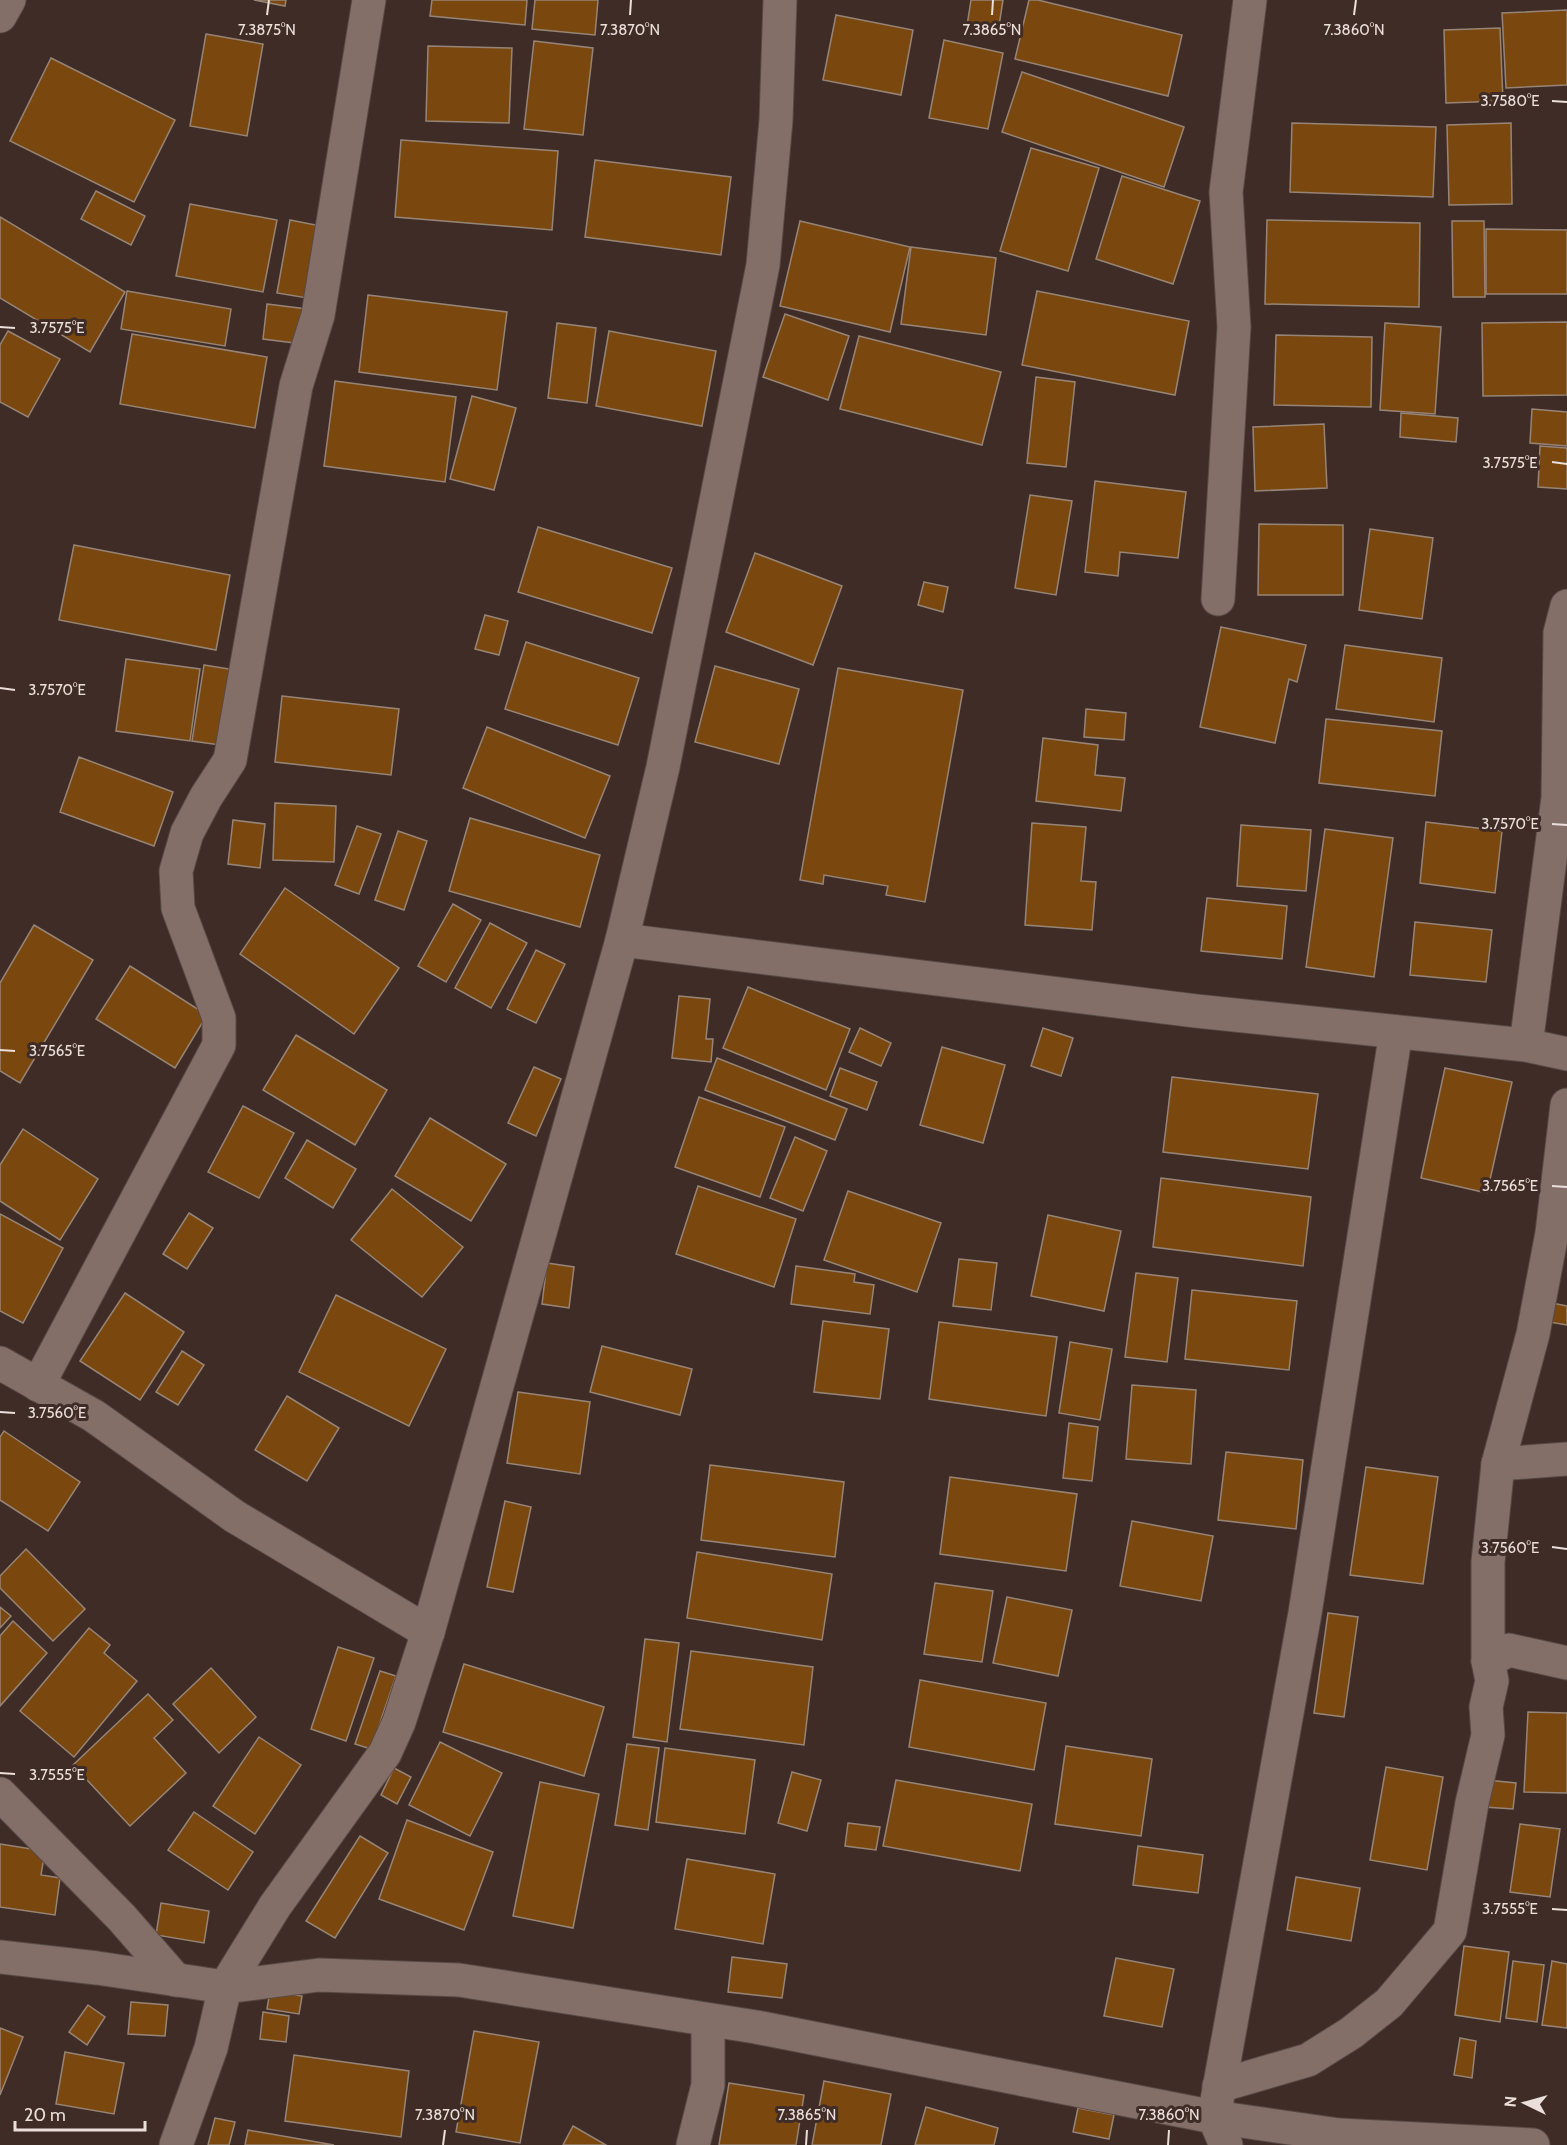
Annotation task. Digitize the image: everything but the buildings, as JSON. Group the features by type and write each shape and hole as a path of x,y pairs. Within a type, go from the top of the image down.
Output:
{"street":[{"path":"0,16 9,0"},
{"path":"38,1384 219,1045 219,1018 178,908 176,871 187,833 206,797 231,760 296,386 318,315 369,0"},
{"path":"176,2145 211,2048 225,1987 275,1906 385,1753 399,1722 428,1632 622,940 663,766 763,265 776,120 780,0"},
{"path":"1218,599 1234,327 1226,192 1250,0"},
{"path":"1526,1045 1557,798 1560,633 1567,606"},
{"path":"622,940 1184,1009 1526,1045 1567,1054"},
{"path":"1220,2116 1305,1612 1396,1032"},
{"path":"1220,2116 1351,2033 1389,2003 1450,1931 1472,1803 1488,1735 1486,1707 1492,1681 1488,1661 1488,1562 1498,1464 1533,1334 1552,1233 1567,1105"},
{"path":"0,1363 94,1416 234,1516 428,1632"},
{"path":"1498,1464 1567,1459"},
{"path":"1488,1661 1509,1650 1567,1663"},
{"path":"0,1794 122,1918 176,1980"},
{"path":"0,1957 97,1968 225,1987 319,1975 459,1980 756,2027 1220,2116 1339,2135 1533,2145"},
{"path":"693,2145 708,2085 708,2020"}]}
